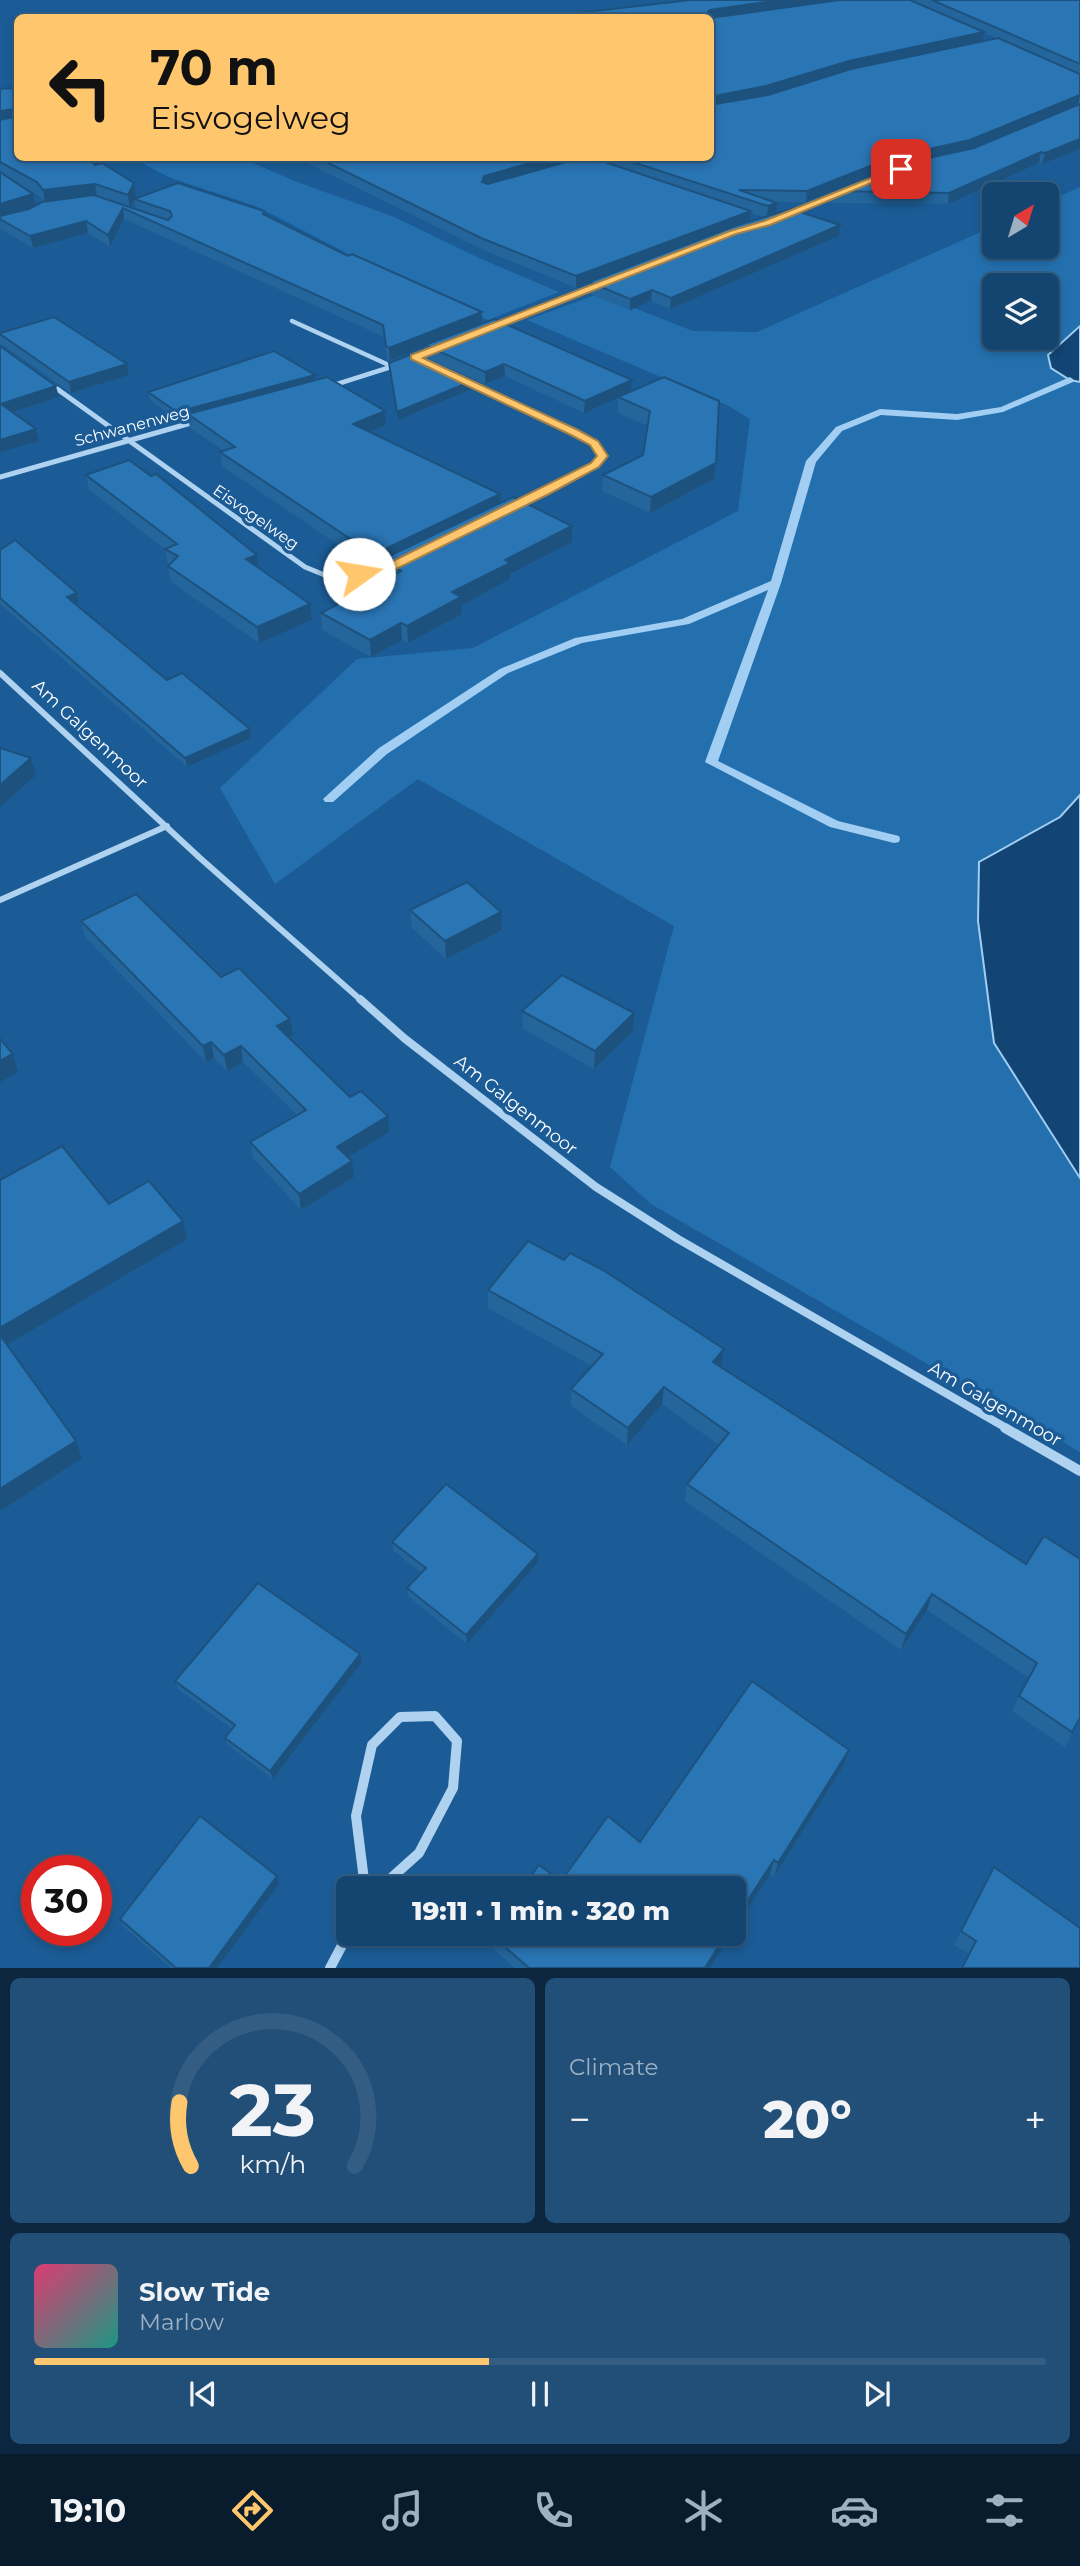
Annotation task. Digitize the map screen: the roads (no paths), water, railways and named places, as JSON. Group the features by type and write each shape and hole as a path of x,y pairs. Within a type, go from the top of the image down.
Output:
{"street":[{"path":"779,218 852,189"},
{"path":"489,327 604,282"},
{"path":"292,321 391,367"},
{"path":"320,388 403,362"},
{"path":"452,375 575,432 594,443 602,456 595,465 508,510"},
{"name":"Eisvogelweg","path":"42,379 305,567 332,578 386,569 398,564"},
{"name":"Schwanenweg","path":"0,477 203,419"},
{"name":"Am Galgenmoor","path":"0,673 167,827 404,1038 596,1187 678,1239 1080,1471"},
{"path":"0,900 167,827"},
{"path":"364,1876 356,1816 372,1745 400,1717 435,1716 457,1741 453,1788 418,1853 393,1876"},
{"path":"330,1968 342,1946"}],"waterway":[{"path":"776,583 811,461 839,429 880,412 957,417 1003,409 1070,380"},
{"path":"329,799 383,751 504,671 579,640 685,622 776,583"},
{"path":"776,583 711,762 834,824 894,839"}]}
